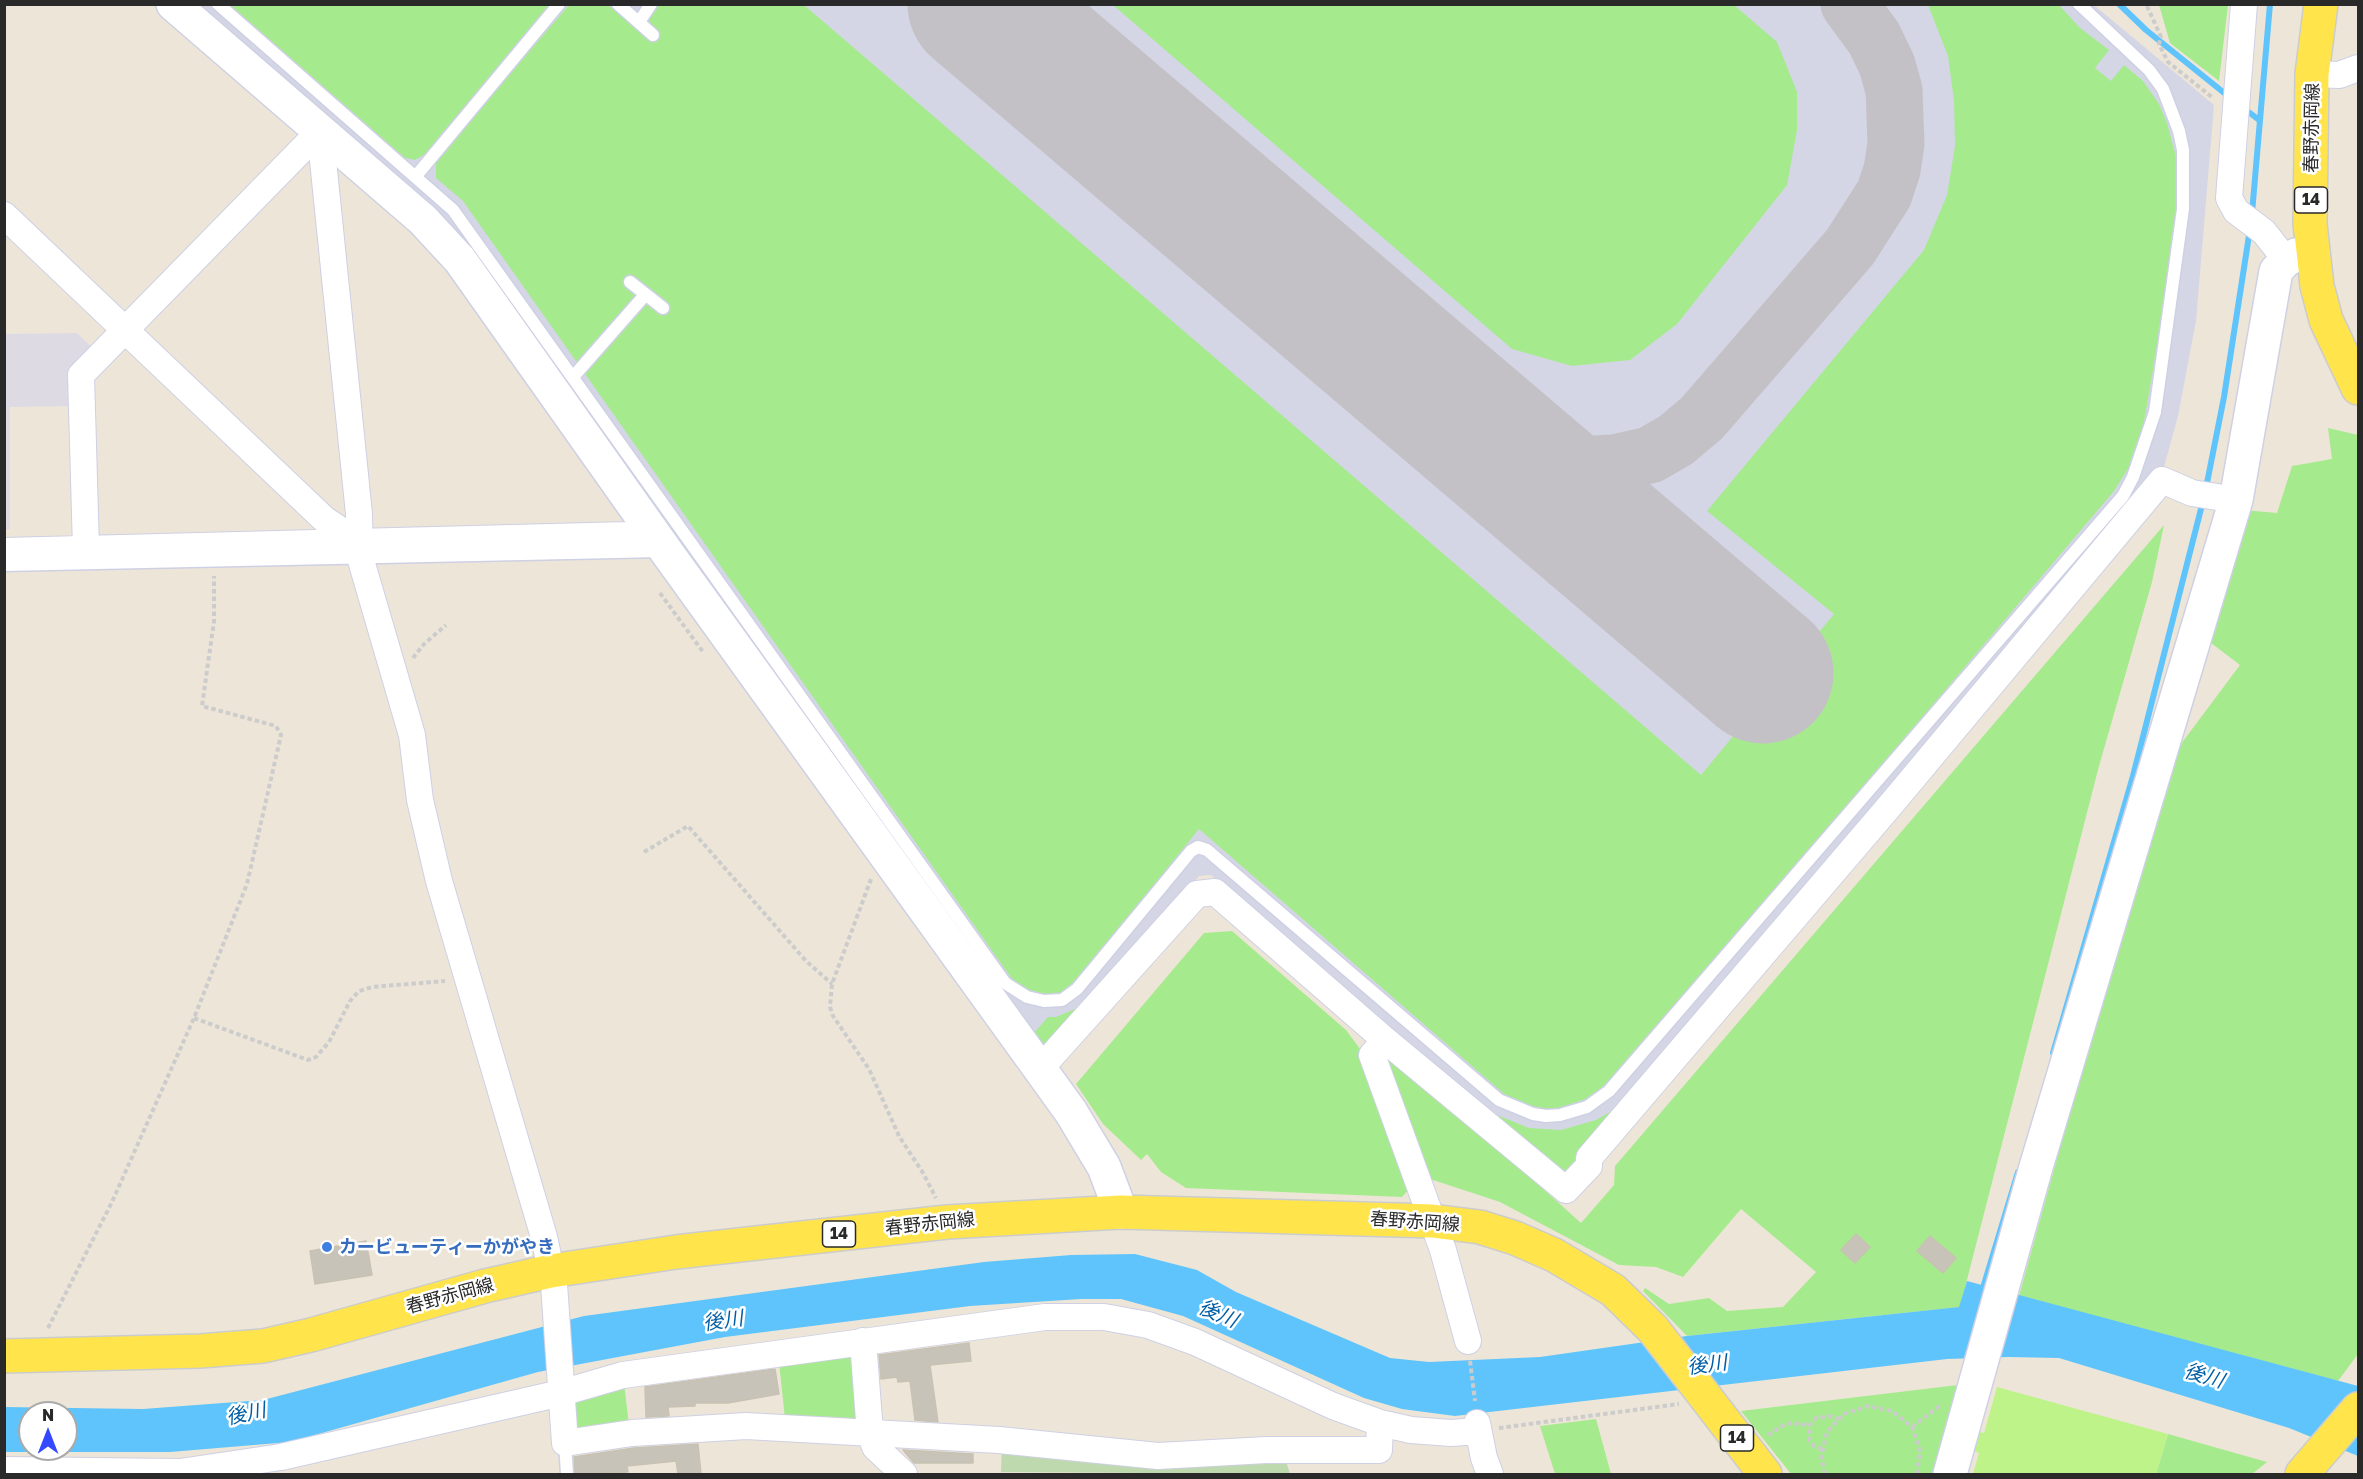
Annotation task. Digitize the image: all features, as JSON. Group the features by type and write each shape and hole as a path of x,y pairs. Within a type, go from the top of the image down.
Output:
{"main road":[{"name":"春野赤岡線","path":"2321,4 2312,74 2310,224 2299,256 2317,286 2326,320 2358,388"},
{"name":"春野赤岡線","path":"19,1356 200,1351 263,1346 311,1335 484,1286 551,1271 676,1252 947,1222 1121,1212 1432,1221 1480,1227 1554,1255 1613,1290 1653,1329 1696,1402 1765,1474"},
{"path":"2311,1465 2358,1409"}],"street":[{"path":"173,4 423,220 460,260 892,867 1071,1112 1104,1167 1121,1212"},
{"path":"1950,1474 2229,499 2276,271 2299,256 2236,211 2229,198 2244,4"},
{"path":"2312,74 2339,75 2358,68"},
{"path":"86,549 81,375 321,131"},
{"path":"321,131 359,514 360,549 412,735 420,800 434,858 544,1237 555,1306 565,1443 632,1433 746,1426 999,1440 1158,1456 1266,1450 1379,1450 1380,1423"},
{"path":"4,215 324,519 360,549"},
{"path":"1039,1070 1197,894 1215,892 1385,1040 1566,1190 1589,1166 1588,1158 1893,802 2162,480 2192,493 2229,499"},
{"path":"4,551 360,549 642,534 658,540"},
{"path":"1385,1040 1372,1055 1432,1221 1468,1341"},
{"path":"4,1470 180,1472 281,1458 561,1393 623,1375 1045,1317 1104,1317 1148,1325 1195,1342 1333,1406 1380,1423 1441,1432 1477,1427 1490,1474"},
{"path":"864,1341 870,1433 875,1447 904,1474"}],"lane":[{"path":"218,4 453,210 1005,983 1027,997 1044,1001 1062,1000 1077,989 1191,851 1198,847 1207,850 1499,1100 1533,1114 1560,1115 1587,1107 1609,1091 2123,496 2133,477 2156,412 2182,209 2182,150 2175,120 2163,89 2149,70 2079,4"},
{"path":"416,176 559,4"},
{"path":"618,4 653,35"},
{"path":"639,22 651,4"},
{"path":"630,282 663,308"},
{"path":"573,377 645,295"},
{"path":"4,565 214,560 360,549"},
{"path":"565,1443 567,1474"}],"path":[{"path":"2147,6 2161,37 2159,44 2168,62 2236,117"},
{"path":"19,1356 112,1202 194,1018 247,884 281,735 276,726 202,706 214,621 214,560"},
{"path":"396,679 424,644 446,625"},
{"path":"644,852 688,826 806,962 832,984"},
{"path":"892,867 872,877 832,984 830,1007 833,1016 869,1069 899,1136 924,1173 947,1222"},
{"path":"194,1018 308,1060 316,1058 329,1042 350,1001 359,991 372,987 468,979"},
{"path":"1468,1341 1477,1427 1696,1402"},
{"path":"1826,1474 1822,1449 1827,1432 1838,1419 1856,1409 1868,1406 1880,1407 1903,1418 1917,1438 1920,1451 1917,1474"},
{"path":"1822,1449 1814,1446 1809,1440 1810,1425 1816,1418 1832,1416 1838,1419"},
{"path":"1765,1438 1787,1423 1810,1425"}],"shaded area":[{"path":"195,5 2094,5 2214,105 2196,321 2178,416 2164,467 1562,1179 1211,875 1199,876 1046,1052 445,222 410,187"},
{"path":"77,333 98,353 78,406 10,407 10,529 5,530 4,334"}],"green space":[{"path":"222,5 553,5 427,153 415,160 401,157"},
{"path":"569,5 608,5 653,42 659,34 647,19 659,5 804,5 1701,775 1834,614 1707,511 1924,250 1947,195 1955,146 1954,101 1948,56 1928,5 2059,5 2080,28 2109,50 2095,68 2111,81 2124,65 2143,81 2159,104 2167,123 2178,164 2178,223 2142,434 2136,456 2114,491 1614,1081 1589,1098 1559,1108 1543,1109 1511,1100 1199,829 1073,985 1060,994 1043,998 1028,993 1012,979 463,201 436,178 436,160"},
{"path":"1113,5 1734,5 1777,42 1797,92 1797,130 1787,185 1677,324 1630,360 1572,366 1512,349"},
{"path":"2159,5 2228,5 2219,81 2170,43"},
{"path":"2328,428 2358,435 2358,1354 2338,1381 2019,1296 2166,764 2240,665 2207,640 2244,510 2277,513 2292,466 2332,459"},
{"path":"2164,525 2152,582 2099,766 1960,1307 1687,1336 1643,1291 1645,1288 1669,1304 1709,1298 1727,1311 1783,1307 1816,1272 1741,1209 1683,1277 1656,1267 1619,1265 1500,1202 1430,1179 1381,1064 1392,1053 1581,1223 1614,1185 1615,1166"},
{"path":"1232,931 1346,1030 1366,1057 1410,1188 1402,1197 1186,1188 1161,1172 1147,1154 1141,1160 1103,1124 1076,1084 1204,933"},
{"path":"1089,1003 1046,1052 1027,1041 1048,1017 1056,1017"},
{"path":"1627,1102 1562,1179 1477,1107 1529,1128 1561,1130 1596,1120"},
{"path":"863,1341 870,1433 786,1428 778,1353"},
{"path":"623,1375 630,1433 565,1443 561,1393"},
{"path":"1966,1384 1936,1474 1791,1474 1741,1411"},
{"path":"1997,1387 2168,1434 2156,1474 1973,1474 1979,1453 1973,1451 1979,1432 1984,1433"},
{"path":"1596,1419 1611,1474 1555,1474 1540,1426"},
{"path":"2168,1434 2267,1462 2252,1474 2156,1474"},
{"path":"1002,1444 1284,1455 1290,1474 1001,1472"}],"water":[{"name":"後川","path":"1135,1254 1197,1270 1236,1292 1390,1358 1429,1362 1540,1357 1687,1336 1959,1307 1967,1281 2358,1386 2358,1456 2289,1428 2059,1358 1947,1359 1455,1416 1402,1409 1364,1398 1183,1316 1121,1299 1081,1299 970,1306 725,1337 538,1372 290,1442 170,1452 78,1452 78,1408 143,1409 263,1400 584,1316 984,1262 1071,1255"},
{"path":"4,1407 18,1407 18,1452 5,1452"}],"building":[{"path":"1856,1234 1870,1247 1855,1263 1841,1250"},
{"path":"1930,1236 1956,1258 1943,1273 1917,1251"},
{"path":"366,1241 372,1275 315,1284 310,1251"},
{"path":"969,1343 971,1361 930,1365 938,1422 915,1420 910,1381 898,1382 897,1377 881,1379 879,1355"},
{"path":"775,1369 779,1394 728,1403 695,1403 695,1406 668,1407 669,1416 646,1417 645,1387"},
{"path":"698,1444 701,1474 678,1474 676,1461 627,1466 628,1472 575,1474 574,1457 634,1448"},
{"path":"903,1450 973,1454 973,1463 914,1463"}],"waterway":[{"path":"2119,4 2146,30 2228,96"},
{"path":"2252,213 2270,4"},
{"path":"2250,113 2259,120"},
{"path":"2206,488 2224,397 2250,229"},
{"path":"2053,1053 2133,776 2203,501"},
{"path":"1982,1291 2018,1172"}],"taxiway":[{"path":"1472,425 1491,446 1516,454 1577,465 1613,463 1650,455 1676,440 1702,418 1850,247 1884,194 1892,170 1896,144 1894,90 1887,65 1874,38 1849,4"}],"runway":[{"path":"978,4 1763,673"}],"place":[{"name":"カービューティーかがやき","path":"327,1247"}]}
